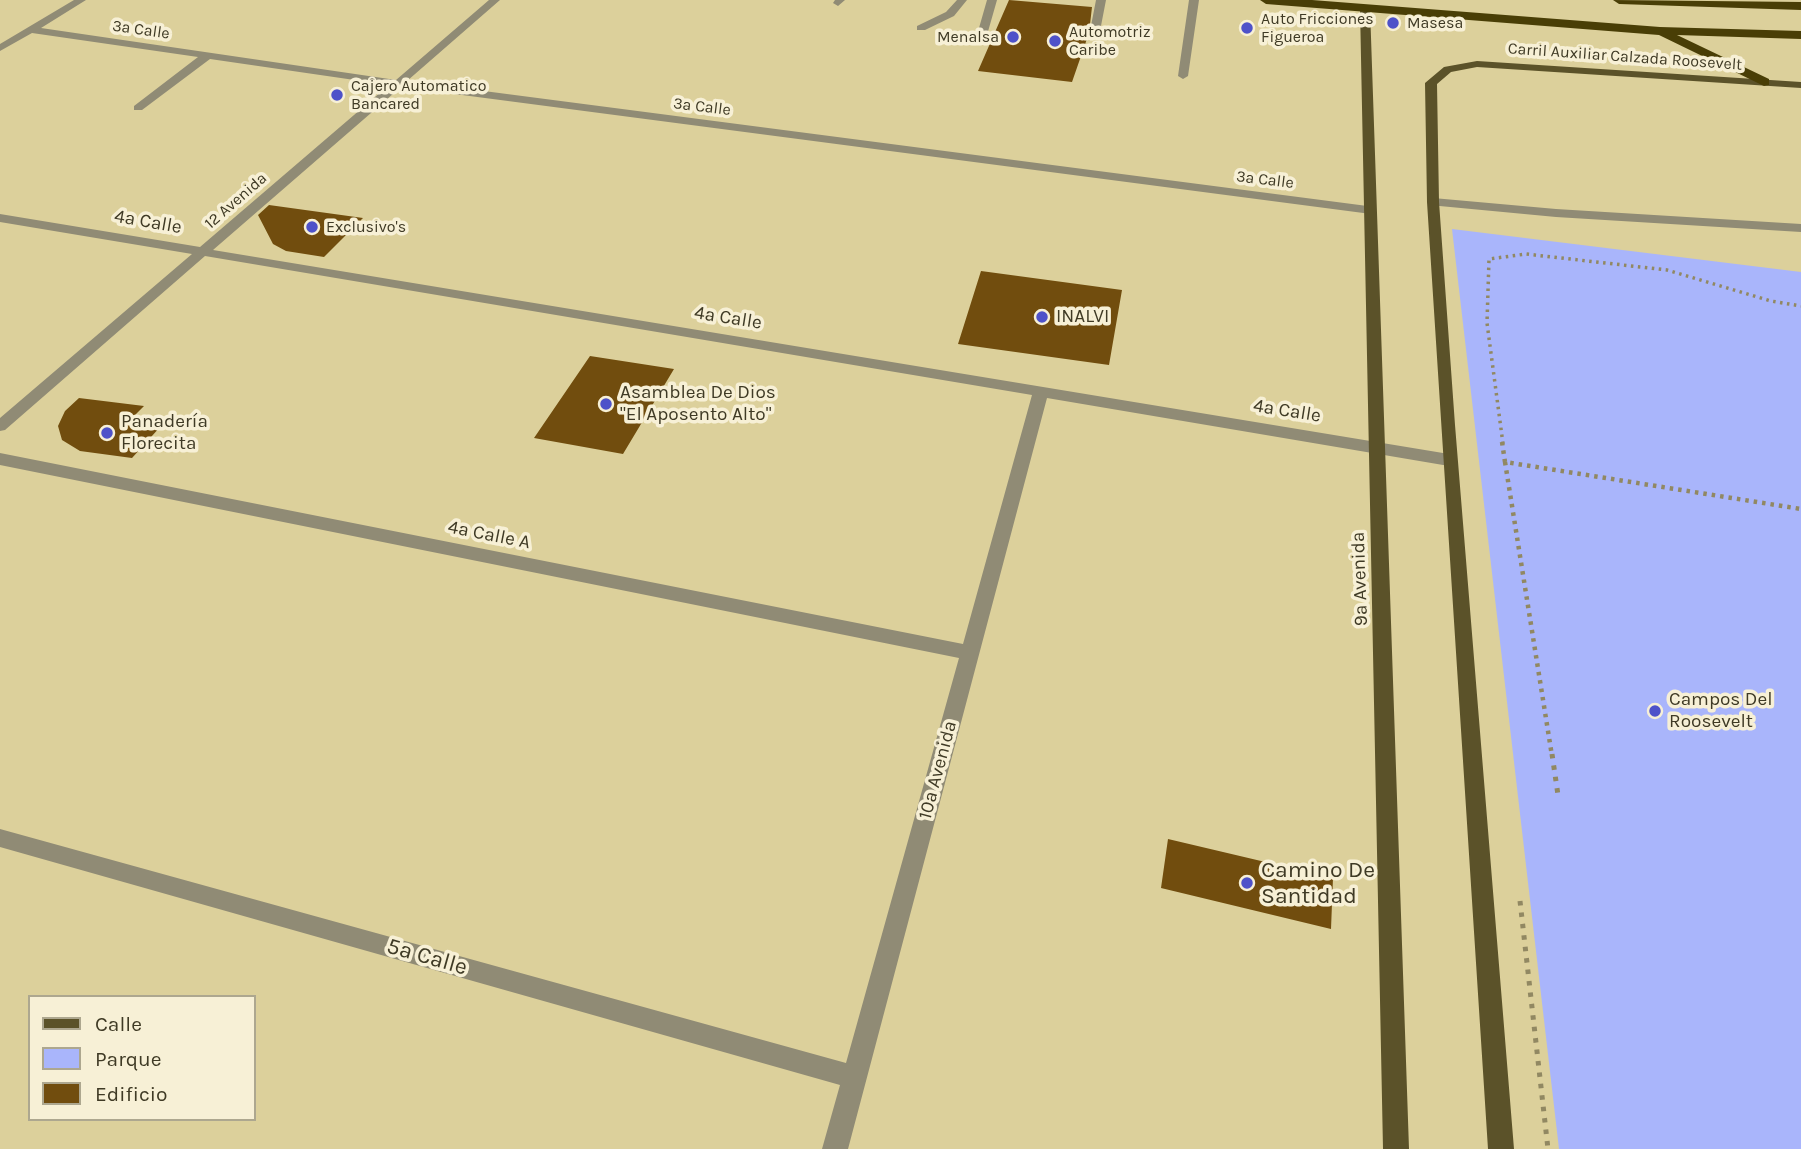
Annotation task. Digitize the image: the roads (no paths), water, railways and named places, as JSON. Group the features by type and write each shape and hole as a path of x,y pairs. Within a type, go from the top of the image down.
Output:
{"highway":[{"path":"1266,0 1660,31 1801,35"},
{"path":"1619,0 1801,6"},
{"path":"1660,31 1764,82"}],"main road":[{"name":"9a Avenida","path":"1365,8 1395,1149"},
{"name":"Carril Auxiliar Calzada Roosevelt","path":"1433,202 1431,83 1448,69 1484,64 1801,85"},
{"path":"1433,202 1449,460 1501,1149"}],"street":[{"path":"0,48 80,0"},
{"name":"12 Avenida","path":"0,426 495,0"},
{"path":"921,27 950,14 962,0"},
{"path":"982,35 992,0"},
{"path":"1095,31 1101,0"},
{"path":"1183,76 1194,0"},
{"path":"1708,0 1721,4"},
{"name":"3a Calle","path":"31,30 396,83 1371,209"},
{"path":"138,108 206,55"},
{"path":"1433,202 1556,214 1801,228"},
{"name":"4a Calle","path":"0,218 1449,460"},
{"name":"10a Avenida","path":"835,1149 1041,391"},
{"name":"4a Calle A","path":"0,459 970,653"},
{"name":"5a Calle","path":"0,838 854,1077"}],"place":[{"name":"Masesa","path":"1393,23"},
{"name":"Auto Fricciones Figueroa","path":"1247,28"},
{"name":"Menalsa","path":"1013,37"},
{"name":"Automotriz Caribe","path":"1055,41"},
{"name":"Cajero Automatico Bancared","path":"337,95"},
{"name":"Exclusivo's","path":"312,227"},
{"name":"INALVI","path":"1042,317"},
{"name":"Asamblea De Dios \"El Aposento Alto\"","path":"606,404"},
{"name":"Panadería Florecita","path":"107,433"},
{"name":"Campos Del Roosevelt","path":"1655,711"},
{"name":"Camino De Santidad","path":"1247,883"}]}
